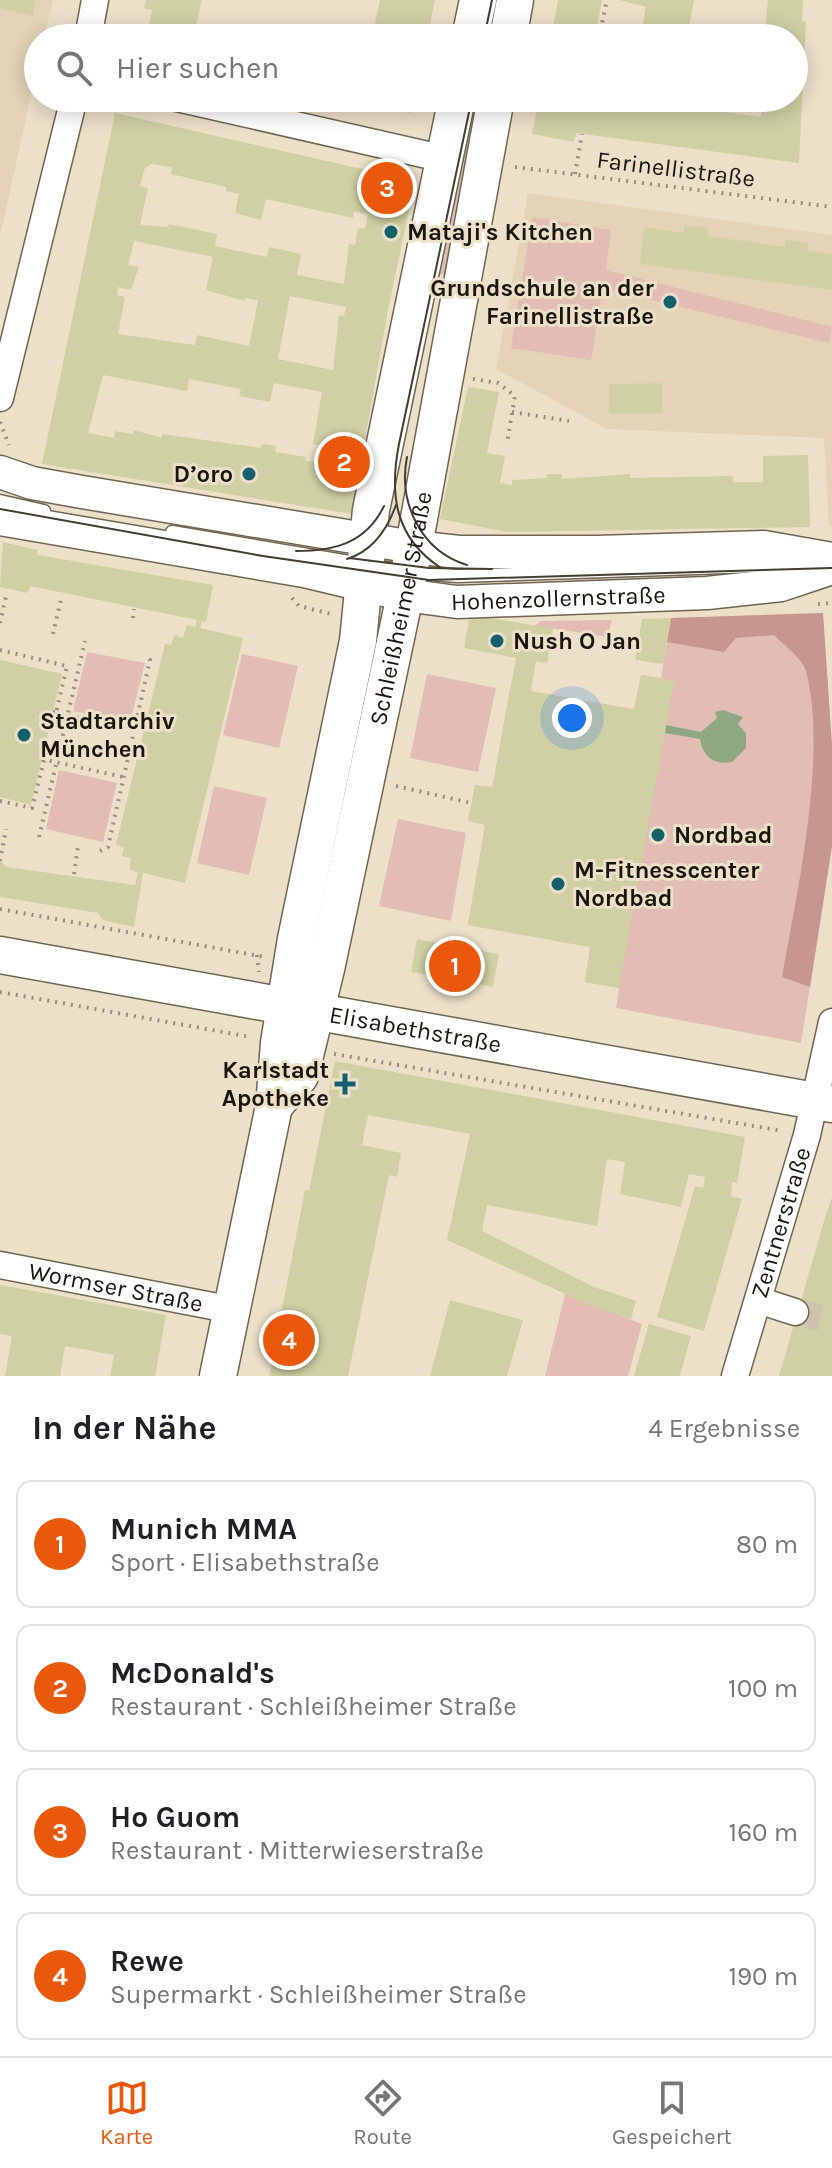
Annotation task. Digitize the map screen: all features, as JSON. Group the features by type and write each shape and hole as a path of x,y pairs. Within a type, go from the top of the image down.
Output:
{"main road":[{"path":"473,24 478,0"},
{"path":"511,24 515,0"},
{"name":"Schleißheimer Straße","path":"218,1376 274,1106 300,1076 300,1010 355,655 365,563 454,112"},
{"name":"Schleißheimer Straße","path":"300,1010 409,571 493,112"},
{"name":"Elisabethstraße","path":"0,955 824,1102"}],"street":[{"path":"91,24 95,0"},
{"path":"0,398 71,112"},
{"path":"239,112 445,159"},
{"name":"Hohenzollernstraße","path":"5,461 70,490 365,563 409,571 459,552 764,547 832,563"},
{"name":"Hohenzollernstraße","path":"1,514 409,571 457,602 707,593 781,585 832,563"},
{"name":"Zentnerstraße","path":"735,1376 807,1135 824,1102 832,1022"},
{"name":"Wormser Straße","path":"0,1265 233,1310"},
{"path":"758,1300 795,1312"}],"lane":[{"path":"1,514 53,513"},
{"path":"153,530 365,563"}],"path":[{"path":"602,24 606,4"},
{"path":"575,174 582,134"},
{"name":"Farinellistraße","path":"515,167 832,207"},
{"path":"459,377 498,383 515,396 507,443"},
{"path":"512,412 569,421"},
{"path":"0,422 5,461"},
{"path":"0,623 7,592"},
{"path":"53,634 62,595"},
{"path":"133,618 134,609"},
{"path":"39,837 85,641"},
{"path":"0,650 67,666 54,712 134,730"},
{"path":"100,851 108,847 150,660 145,655"},
{"path":"130,749 139,751"},
{"path":"0,801 32,808 43,759 123,777"},
{"path":"393,786 471,803"},
{"path":"0,861 6,829"},
{"path":"74,874 78,846"},
{"path":"0,909 257,955"},
{"path":"0,992 301,1048 807,1135"}],"shaded area":[{"path":"0,0 53,0 47,24 24,24 24,112 27,112 0,236"},
{"path":"464,112 486,112 448,276 430,272"},
{"name":"Grundschule an der Farinellistraße","path":"528,193 832,235 832,526 829,526 824,438 607,429 496,369"},
{"path":"532,217 611,230 606,270 832,327 829,343 603,288 591,360 511,348"},
{"name":"Nordbad","path":"823,613 832,746 832,846 801,1043 616,1008 619,988 585,982 590,947 468,925 485,825 468,821 475,785 493,787 510,688 634,709 641,675 661,678 671,618"},
{"path":"823,613 832,746 832,846 810,987 782,977 802,865 812,781 812,704 804,666 774,635 736,638 724,652 667,642 671,618"},
{"path":"612,620 607,637 535,626 541,621"},
{"path":"87,652 145,663 130,723 73,711"},
{"path":"242,654 298,666 279,748 223,735"},
{"path":"427,674 496,688 478,772 410,758"},
{"path":"723,710 743,717 738,724 746,733 746,748 732,762 711,759 700,739 665,733 666,725 701,732 717,718 715,712"},
{"path":"59,770 117,783 103,842 46,829"},
{"path":"214,786 267,798 249,875 197,863"},
{"path":"398,819 466,833 451,921 379,906"},
{"path":"565,1294 642,1324 628,1376 545,1376"}],"building":[{"path":"0,0 36,0 33,16 0,8"},
{"path":"146,0 202,0 196,24 149,24 152,10 144,8"},
{"path":"380,0 435,0 430,24 375,24"},
{"path":"558,0 602,0 598,24 554,24"},
{"path":"619,0 694,0 690,24 643,24 646,7"},
{"path":"768,0 803,0 802,21 806,24 765,24"},
{"path":"536,112 723,112 761,117 761,112 802,112 799,163 576,133 574,142 532,134"},
{"path":"115,113 415,181 387,315 352,514 42,464","holes":["152,164 172,167 171,174 226,187 226,191 239,194 235,213 261,220 266,199 353,218 354,212 368,214 365,229 358,228 355,245 349,244 344,284 297,275 301,254 269,247 267,257 215,246 217,234 169,224 168,227 140,225 148,188 140,186 145,168","134,241 213,257 206,290 245,301 245,298 258,300 249,346 197,335 195,345 118,334 125,297 117,295 118,287 131,290 139,267 128,265","290,296 346,307 344,316 339,315 333,370 278,359","103,375 187,391 189,379 241,389 239,396 270,402 274,383 322,392 313,444 318,445 315,462 305,461 306,457 275,452 276,446 262,444 261,448 162,434 162,438 134,430 133,434 115,431 114,438 88,433"]},
{"path":"685,225 708,228 708,236 785,247 786,240 808,243 808,251 832,254 832,290 640,264 644,227 684,233"},
{"path":"662,383 662,413 609,414 609,384"},
{"path":"468,387 499,392 487,453 505,456 500,483 512,485 512,480 547,478 547,474 562,474 562,479 630,474 630,478 733,476 733,482 763,482 763,456 808,455 810,527 508,532 440,519"},
{"path":"3,542 38,550 37,555 213,585 206,622 202,621 200,628 243,638 185,883 143,873 134,927 103,920 98,913 0,897 0,861 7,867 135,885 138,873 129,869 131,858 122,856 124,847 116,845 165,644 171,645 174,635 183,638 187,625 195,627 197,620 30,586 28,593 0,587"},
{"path":"470,614 553,629 547,663 536,661 531,691 635,710 641,675 674,681 619,988 585,982 591,947 468,925 486,824 468,821 475,785 492,788 516,658 464,648"},
{"path":"671,618 663,664 635,660 642,619"},
{"name":"Stadtarchiv München","path":"0,660 62,674 31,805 0,797"},
{"path":"417,939 499,954 493,987 411,972"},
{"path":"335,1061 745,1137 737,1183 732,1182 731,1196 742,1199 704,1331 657,1317 695,1186 703,1188 705,1177 689,1174 681,1207 620,1194 625,1162 607,1159 597,1226 487,1205 482,1231 594,1287 636,1301 631,1319 594,1307 447,1240 470,1134 368,1115 362,1145 401,1153 397,1177 389,1175 348,1376 269,1376 305,1190 309,1191"},
{"path":"832,1197 832,1376 779,1376 824,1221"},
{"path":"0,1285 166,1315 155,1376 110,1376 114,1355 65,1346 60,1376 5,1376 12,1336 0,1334"},
{"path":"450,1300 523,1320 507,1376 430,1376"},
{"path":"649,1324 691,1336 680,1376 634,1376"}],"tunnel":[{"path":"795,1312 832,1320"}],"tram line":[{"path":"487,24 492,0"},
{"path":"441,568 426,556 405,529 396,498 396,463 469,112"},
{"path":"407,457 406,491 416,523 437,549 467,565"},
{"path":"347,559 372,545 388,523 396,505"},
{"path":"296,551 336,547 348,542 368,529 384,506"},
{"path":"0,509 263,556 429,580 832,568"},
{"path":"349,558 429,568 492,569"}],"place":[{"name":"Ho Guom","path":"387,188"},
{"name":"Mataji's Kitchen","path":"391,232"},
{"name":"Grundschule an der Farinellistraße","path":"670,302"},
{"name":"McDonald's","path":"344,462"},
{"name":"D’oro","path":"249,474"},
{"name":"Nush O Jan","path":"497,641"},
{"name":"Stadtarchiv München","path":"24,735"},
{"name":"Nordbad","path":"658,835"},
{"name":"M-Fitnesscenter Nordbad","path":"558,884"},
{"name":"Munich MMA","path":"455,966"},
{"name":"Karlstadt Apotheke","path":"345,1084"},
{"name":"Rewe","path":"289,1340"}]}
